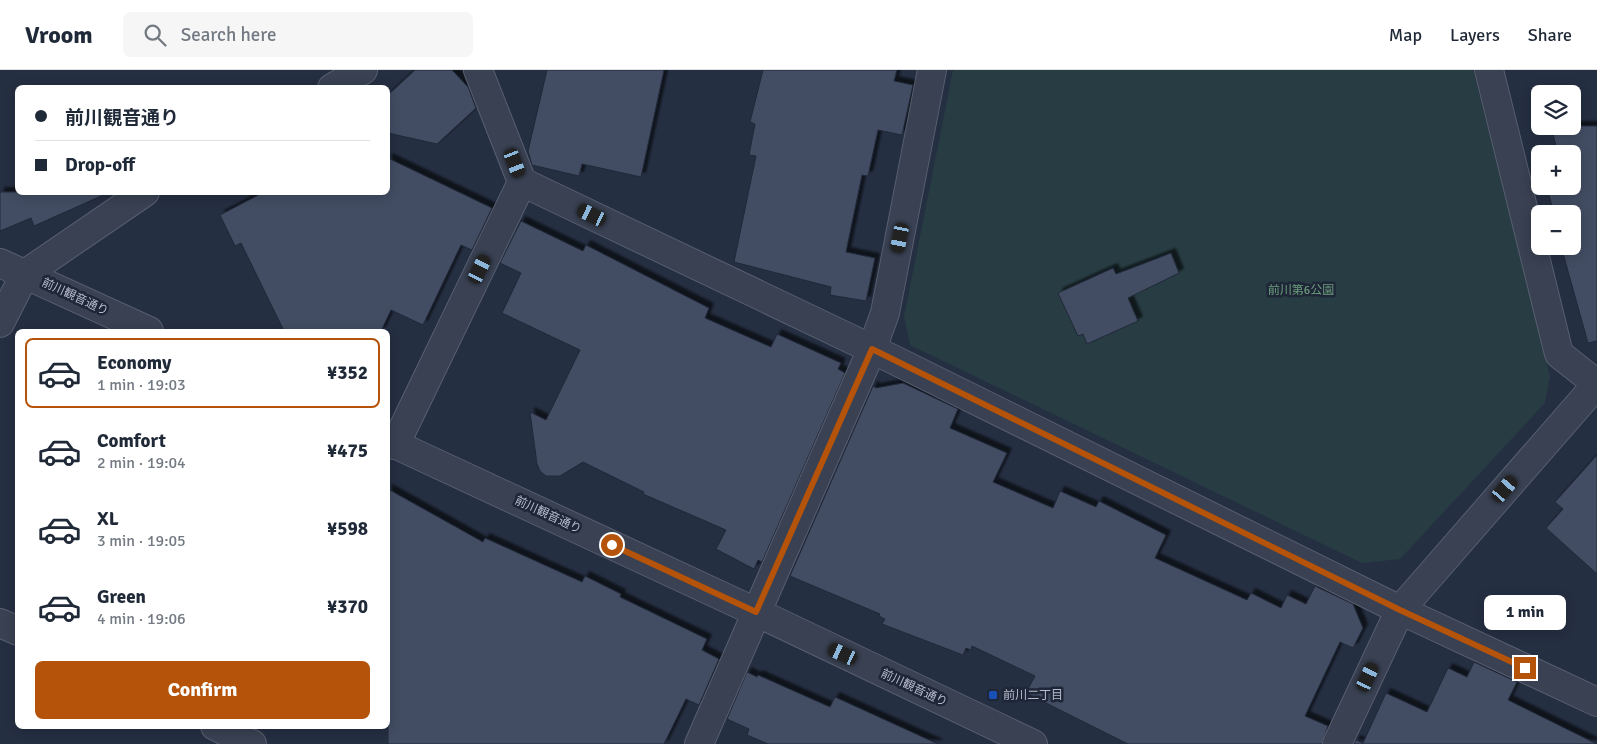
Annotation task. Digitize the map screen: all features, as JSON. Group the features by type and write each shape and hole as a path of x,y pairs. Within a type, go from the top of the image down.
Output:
{"street":[{"path":"337,85 363,70"},
{"path":"478,70 522,182 872,349 1400,610 1597,702"},
{"path":"699,744 872,349 885,313 932,70"},
{"path":"1337,744 1400,610 1597,384 1558,354 1489,70"},
{"path":"391,443 522,182"},
{"path":"0,323 25,274 141,195"},
{"name":"前川観音通り","path":"0,263 145,329"},
{"name":"前川観音通り","path":"391,443 756,612 1033,744"},
{"path":"0,623 15,630"},
{"path":"221,729 252,744"}],"green space":[{"name":"前川第6公園","path":"953,70 1473,70 1550,376 1545,403 1400,559 1362,563 910,345 904,317"}],"building":[{"path":"415,70 452,70 468,87 476,108 437,144 390,133 390,93"},
{"path":"547,70 664,70 641,177 582,164 579,176 532,165 528,151"},
{"path":"763,70 897,70 894,81 913,85 902,135 878,130 868,176 862,175 846,252 875,258 866,301 830,295 831,287 734,262 756,156 749,155 755,124 750,122"},
{"path":"1581,126 1597,126 1597,341 1588,343 1564,255 1581,255 1581,205 1552,205 1549,195 1581,195 1581,145 1556,145 1553,135 1581,135"},
{"path":"390,159 492,208 472,250 461,245 423,325 391,310 382,329 283,329 241,243 235,246 220,215 258,195 390,195"},
{"path":"0,192 15,192 15,195 103,195 34,226 31,218 0,231"},
{"path":"521,221 583,251 586,245 709,308 705,318 771,347 777,334 841,363 838,369 845,373 762,562 758,560 754,569 716,549 726,530 643,494 644,492 583,462 560,476 546,476 540,471 537,464 530,412 546,420 580,350 502,313 521,273 500,263"},
{"path":"1171,253 1179,273 1128,298 1138,321 1087,344 1083,334 1078,336 1058,293 1113,268 1116,274"},
{"path":"903,383 958,409 950,428 1007,453 993,482 1053,508 1060,491 1096,507 1099,501 1166,535 1155,558 1247,600 1251,593 1281,608 1287,595 1306,604 1315,586 1353,604 1363,628 1353,648 1340,642 1305,716 1328,726 1322,744 1128,744 1026,693 1035,676 972,646 971,650 966,648 963,655 882,624 885,619 879,616 880,614 790,576 873,386 876,388"},
{"path":"1597,455 1597,574 1546,528 1563,509 1555,502"},
{"path":"390,490 483,542 485,538 582,582 585,576 621,594 620,597 707,639 702,650 719,659 699,705 686,699 664,744 388,744 388,729 390,729"},
{"path":"1474,662 1517,682 1508,700 1597,744 1354,744 1356,740 1363,743 1386,693 1427,712 1448,668 1467,677"},
{"path":"747,672 757,677 758,675 830,707 835,697 938,744 768,744 747,735 749,729 727,719"}],"place":[{"name":"前川二丁目","path":"993,695"}],"route":[{"path":"612,545 756,612 872,349 1400,610 1525,668"}]}
